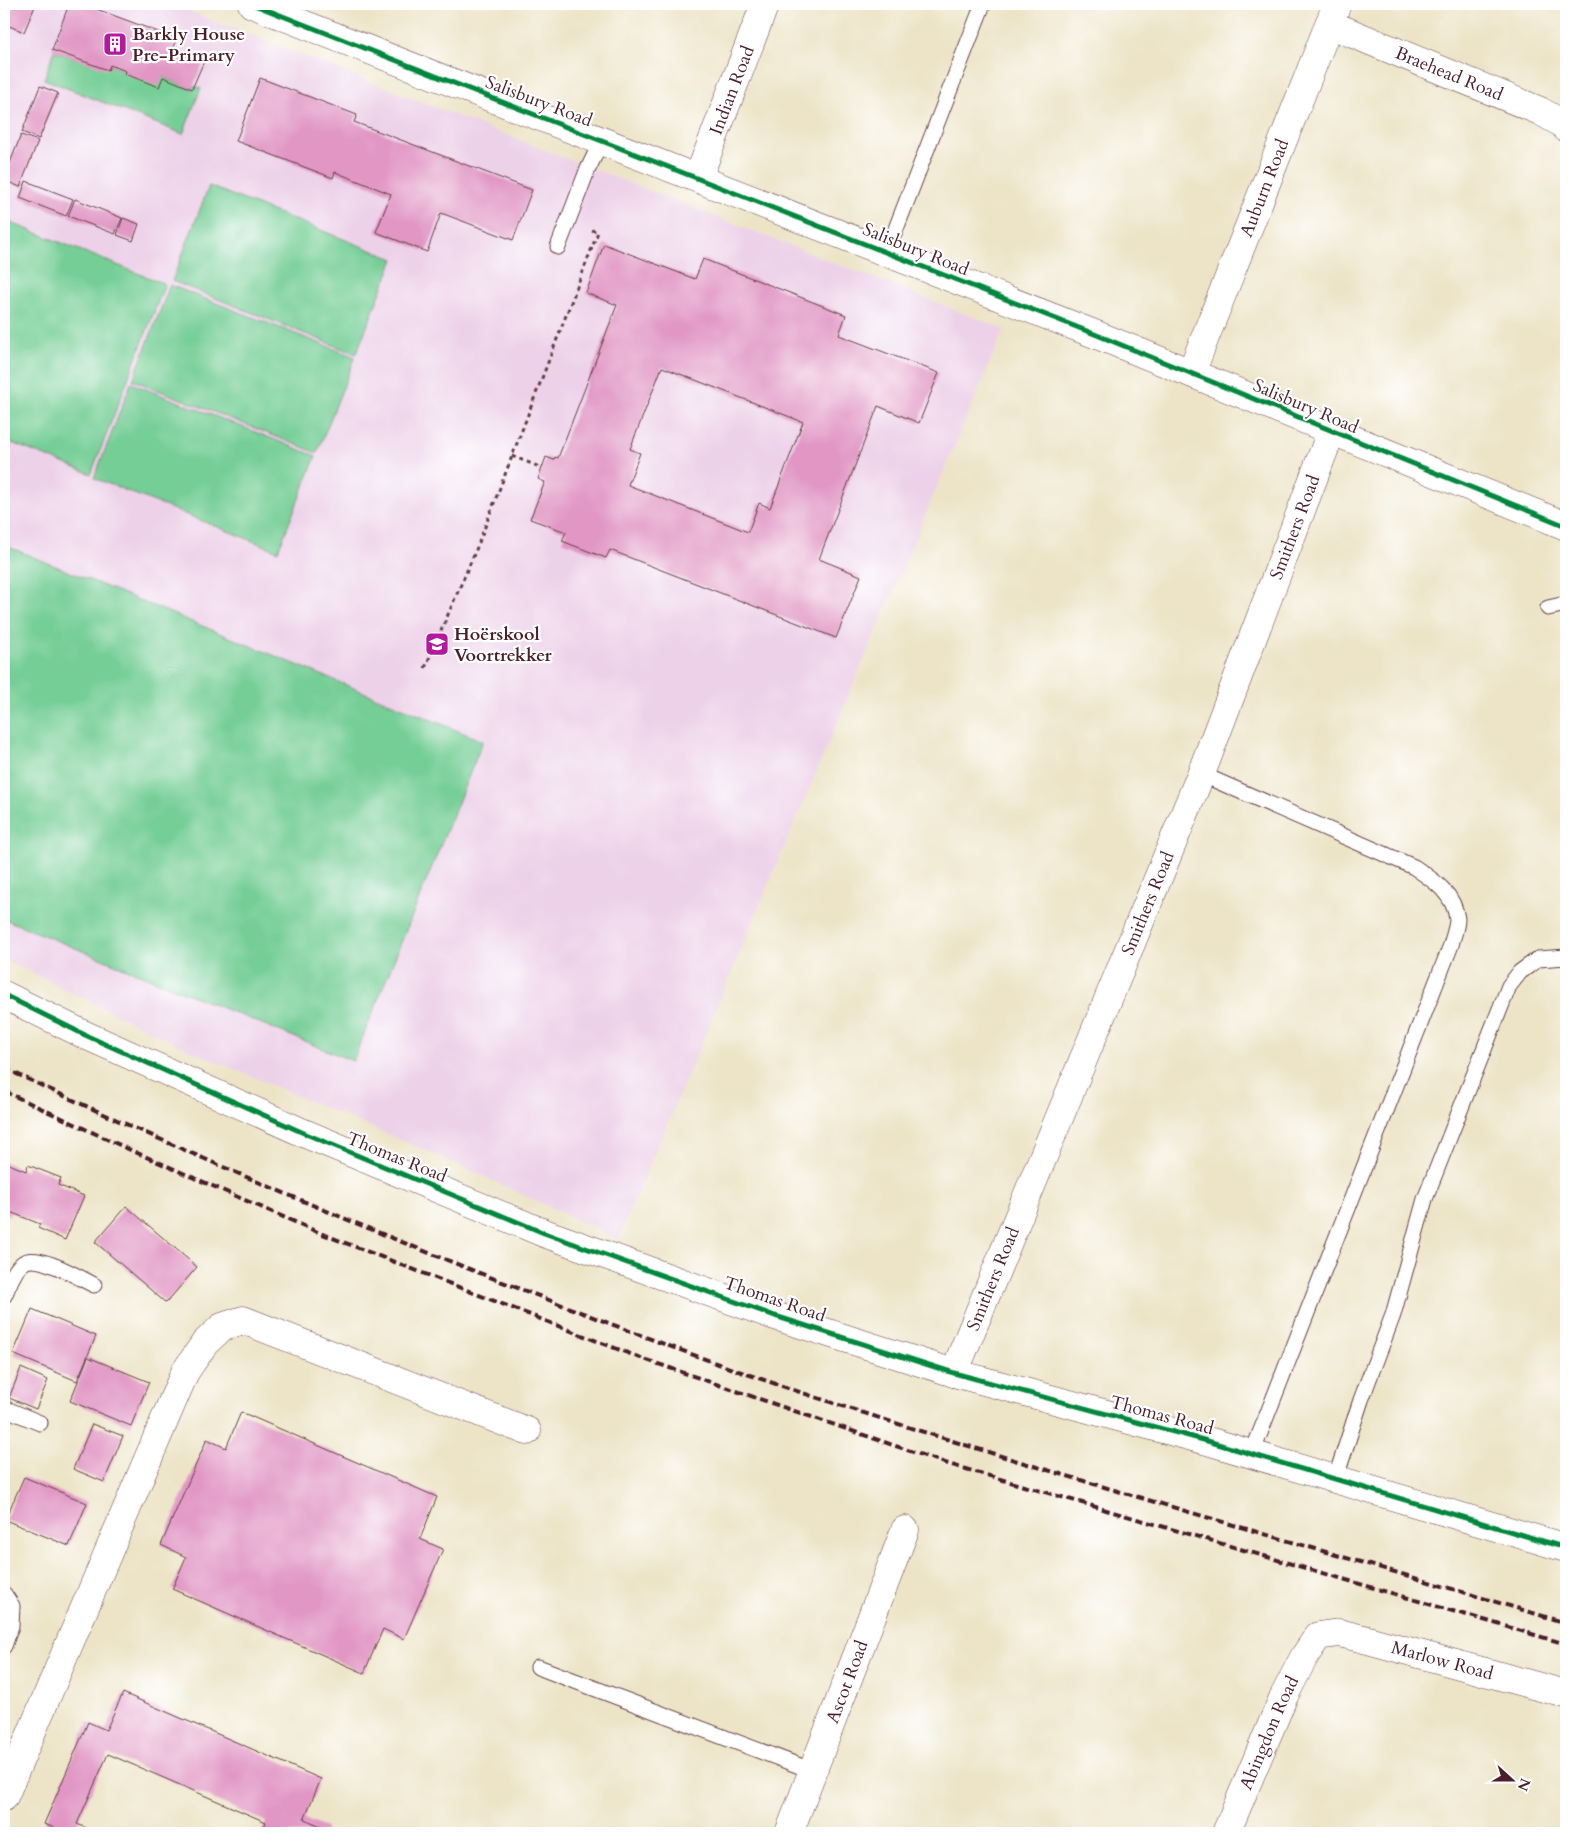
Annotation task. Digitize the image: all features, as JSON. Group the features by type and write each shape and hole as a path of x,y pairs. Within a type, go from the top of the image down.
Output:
{"street":[{"name":"Salisbury Road","path":"252,4 887,252 1191,373 1331,432 1566,526"},
{"name":"Indian Road","path":"698,178 765,4"},
{"name":"Braehead Road","path":"1333,14 1540,111 1563,124 1566,128"},
{"name":"Auburn Road","path":"1191,373 1333,14"},
{"name":"Smithers Road","path":"954,1373 1202,774 1331,432"},
{"name":"Thomas Road","path":"4,995 85,1035 297,1130 544,1233 775,1316 954,1373 1212,1442 1251,1456 1566,1548"},
{"path":"4,1797 185,1372 205,1343 222,1327 243,1320 527,1431"},
{"name":"Ascot Road","path":"789,1833 905,1530"},
{"name":"Marlow Road","path":"1318,1636 1339,1633 1566,1694"},
{"name":"Abingdon Road","path":"1226,1833 1284,1698 1304,1657 1318,1636"}],"lane":[{"path":"887,252 983,4"},
{"path":"558,247 588,170 602,140"},
{"path":"1548,608 1566,604"},
{"path":"1202,774 1414,867 1440,885 1452,901 1457,920 1448,954 1251,1456"},
{"path":"1334,1480 1361,1400 1393,1315 1424,1199 1509,986 1520,972 1538,959 1566,957"},
{"path":"4,1296 16,1270 23,1262 33,1259 44,1262 94,1285"},
{"path":"4,1408 40,1423"},
{"path":"4,1594 12,1606 11,1626 4,1646"},
{"path":"538,1667 813,1772"}],"path":[{"path":"425,668 478,545 598,232 568,220"},
{"path":"512,456 542,468"}],"shaded area":[{"name":"Hoërskool Voortrekker","path":"4,4 170,4 1004,329 618,1239 455,1163 185,1048 4,959"}],"green space":[{"path":"54,51 108,69 110,65 126,71 125,74 163,77 192,89 193,86 201,88 183,134 44,79"},
{"path":"209,186 394,259 356,354 172,281"},
{"path":"4,220 165,284 91,474 4,440"},
{"path":"170,285 355,357 317,453 133,380"},
{"path":"131,383 316,456 278,551 94,478"},
{"path":"4,545 483,741 353,1061 4,919"}],"building":[{"path":"4,4 36,4 24,32 4,24"},
{"name":"Barkly House Pre-Primary","path":"69,4 83,4 177,39 173,50 204,61 192,89 163,77 159,87 125,74 126,71 110,65 108,70 52,50"},
{"path":"260,78 357,115 354,122 532,190 513,240 441,213 427,252 376,232 391,194 335,172 333,178 236,141"},
{"path":"40,86 58,93 39,139 22,132"},
{"path":"21,135 38,141 20,187 4,180 4,178"},
{"path":"26,181 73,199 66,216 20,198"},
{"path":"75,199 122,218 115,234 68,216"},
{"path":"123,218 139,224 133,241 117,235"},
{"path":"604,244 695,279 703,259 846,315 839,335 939,373 919,423 878,406 819,559 861,576 836,638 610,550 606,558 562,541 566,532 530,519 545,482 538,479 546,457 554,460 555,457 558,458 617,305 586,293","holes":["662,367 803,422 770,508 759,503 748,532 628,485 640,453 630,449"]},
{"path":"4,1162 26,1171 28,1165 61,1178 58,1185 84,1196 65,1240 38,1228 40,1224 10,1212 9,1216 4,1214"},
{"path":"126,1206 197,1267 166,1303 95,1242"},
{"path":"32,1309 96,1336 77,1381 13,1354"},
{"path":"88,1357 149,1382 131,1426 70,1401"},
{"path":"21,1368 48,1380 36,1409 9,1398"},
{"path":"241,1412 437,1497 420,1539 443,1549 404,1639 383,1629 364,1673 172,1589 186,1557 161,1545 207,1439 226,1448"},
{"path":"92,1424 123,1436 104,1482 73,1469"},
{"path":"24,1477 87,1503 69,1546 5,1520"},
{"path":"123,1693 321,1779 304,1819 326,1828 324,1833 261,1833 266,1822 108,1754 77,1824 98,1833 67,1833 44,1824 88,1722 106,1730"}],"railway":[{"path":"4,1068 206,1160 342,1218 719,1364 874,1416 1071,1477 1566,1623"},
{"path":"4,1091 126,1148 320,1233 638,1357 945,1463 1566,1644"}],"cycle path":[{"path":"252,4 1097,335 1566,526"},
{"path":"4,995 85,1035 306,1134 544,1233 775,1316 954,1373 1211,1442 1566,1548"}],"place":[{"name":"Barkly House Pre-Primary","path":"115,44"},
{"name":"Hoërskool Voortrekker","path":"437,644"}]}
